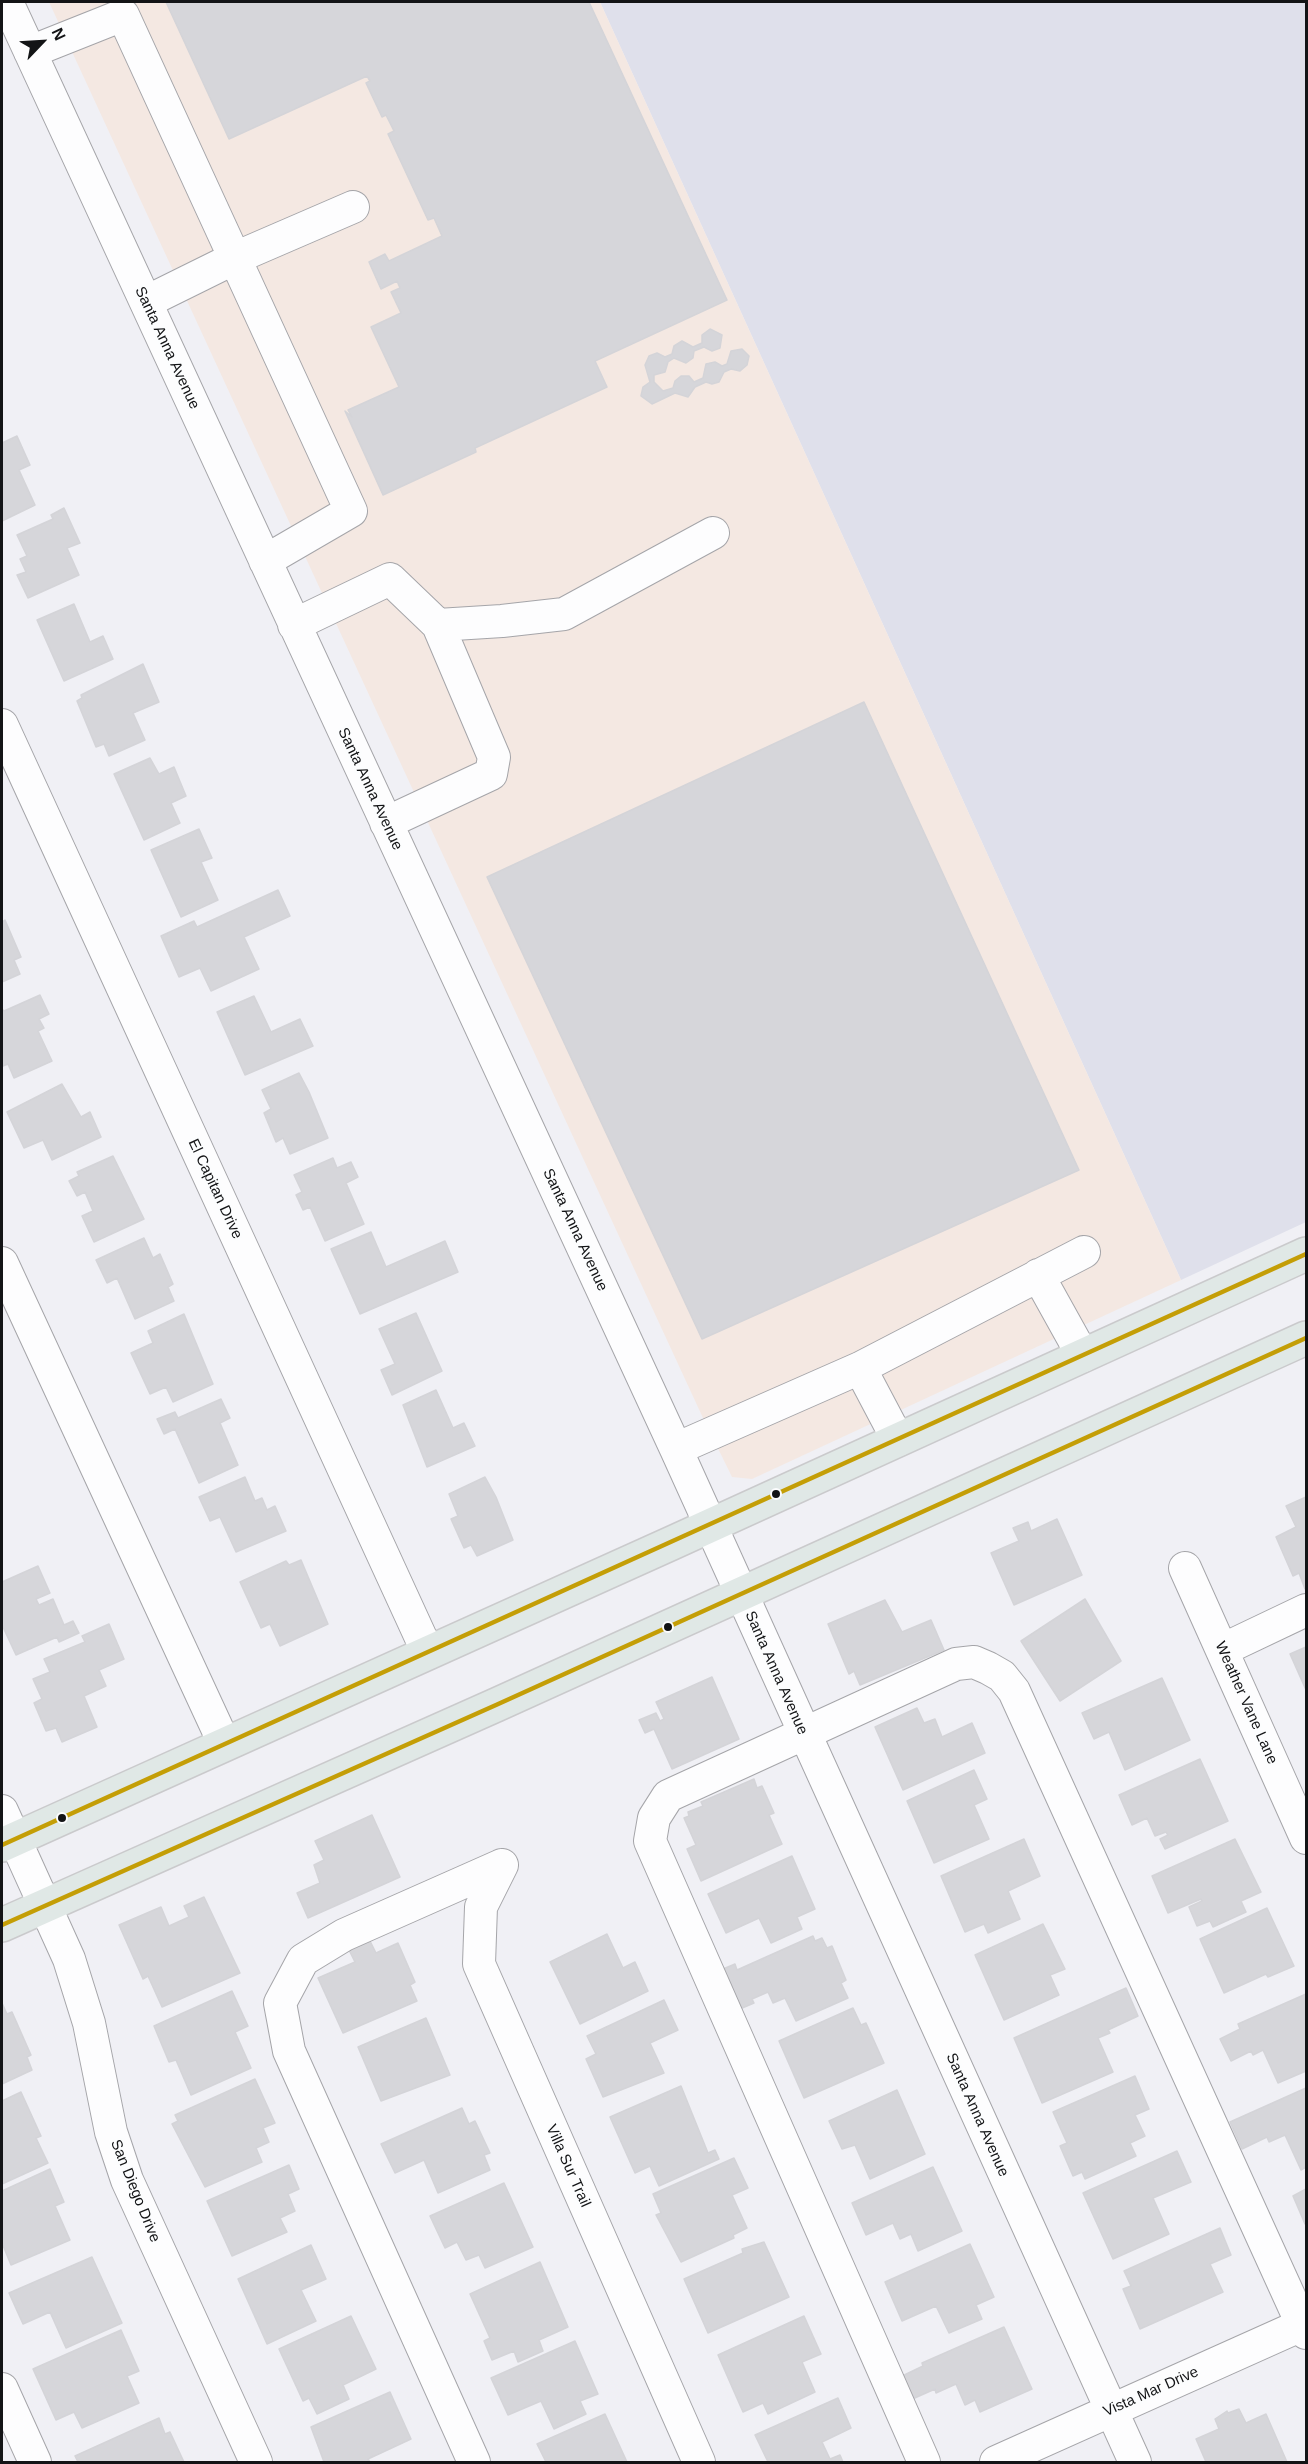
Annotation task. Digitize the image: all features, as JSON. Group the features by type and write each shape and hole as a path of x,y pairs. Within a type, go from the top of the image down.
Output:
{"main road":[{"path":"6,1831 224,1743 428,1653 1306,1254"},
{"path":"2,1925 741,1595 1306,1338"}],"street":[{"name":"Santa Anna Avenue","path":"7,2 676,1449 1135,2463"},
{"path":"30,52 123,15 351,511 265,561"},
{"path":"146,302 235,258 352,207"},
{"path":"438,625 564,614 713,533"},
{"path":"294,625 390,579 438,625 494,757 491,774 386,824"},
{"name":"El Capitan Drive","path":"2,725 428,1653"},
{"path":"676,1449 860,1368 1084,1251"},
{"path":"2,1263 224,1743"},
{"path":"1038,1275 1083,1356"},
{"path":"860,1368 898,1440"},
{"name":"Weather Vane Lane","path":"1185,1568 1306,1839"},
{"path":"1222,1650 1306,1610"},
{"path":"924,2463 650,1840 654,1818 668,1796 956,1664 974,1662 1002,1676 1014,1690 1305,2327"},
{"name":"San Diego Drive","path":"6,1831 45,1906 69,1959 89,2023 111,2132 127,2180 255,2463"},
{"name":"Villa Sur Trail","path":"474,2463 289,2051 280,2003 303,1960 344,1935 502,1865 481,1907 479,1964 699,2463"},
{"name":"Vista Mar Drive","path":"996,2463 1111,2409 1305,2327"},
{"path":"2,2389 35,2463"}],"shaded area":[{"path":"49,2 600,2 1181,1280 752,1479 732,1477"},
{"path":"600,2 1306,2 1306,1222 1181,1280"}],"building":[{"path":"166,2 589,2 727,300 595,361 607,387 475,448 476,452 383,495 345,411 352,417 348,410 399,387 371,327 401,313 391,292 400,288 397,281 381,289 369,262 385,254 389,261 442,236 434,218 428,220 388,134 394,131 386,115 382,117 366,83 370,81 367,76 229,139"},
{"path":"710,329 722,335 720,348 712,351 704,347 694,351 693,358 686,363 674,358 668,362 665,372 654,375 654,382 663,391 673,388 675,381 681,376 689,376 694,382 703,378 706,364 715,362 722,366 727,364 731,351 742,349 749,356 747,365 740,371 731,369 724,372 719,382 712,384 706,382 695,387 688,397 675,393 652,404 641,396 643,387 650,382 645,365 649,356 657,353 665,357 672,354 674,346 682,341 693,347 702,343 702,335"},
{"path":"17,436 30,465 19,470 35,505 2,521 2,443"},
{"path":"64,508 80,543 67,548 79,575 28,598 17,575 26,572 20,559 27,556 17,535 53,519 51,515"},
{"path":"74,604 90,642 103,636 113,659 64,681 37,620"},
{"path":"143,664 159,702 133,713 145,740 109,756 104,744 96,747 77,701 82,698 81,695"},
{"path":"864,702 1079,1170 702,1339 487,877"},
{"path":"150,758 159,774 174,767 186,796 171,803 180,823 144,840 114,774"},
{"path":"199,829 212,858 201,862 218,900 181,917 151,850"},
{"path":"278,890 290,916 244,937 259,969 211,991 200,968 179,977 161,936 194,921 197,927"},
{"path":"5,920 21,957 14,960 20,974 2,982 2,922"},
{"path":"40,995 49,1014 39,1019 44,1028 38,1031 52,1061 14,1078 8,1064 3,1066 2,1062 2,1009 4,1011"},
{"path":"254,996 271,1032 300,1019 313,1046 245,1075 217,1012"},
{"path":"299,1073 328,1138 290,1154 283,1138 276,1142 264,1113 271,1109 262,1090"},
{"path":"62,1084 81,1117 90,1112 101,1137 52,1160 43,1140 24,1148 7,1112"},
{"path":"113,1156 144,1219 94,1242 82,1216 93,1211 85,1192 77,1196 69,1181 79,1176 77,1172"},
{"path":"333,1158 337,1168 351,1162 358,1177 346,1183 364,1224 325,1241 310,1207 303,1210 296,1195 302,1192 294,1175"},
{"path":"371,1232 386,1267 445,1241 458,1272 360,1314 331,1249"},
{"path":"144,1238 153,1258 160,1254 173,1284 168,1287 174,1301 135,1319 117,1278 107,1283 96,1260"},
{"path":"416,1313 442,1371 392,1395 381,1370 395,1364 379,1329"},
{"path":"184,1314 213,1384 173,1402 166,1387 150,1394 131,1353 153,1343 148,1331"},
{"path":"436,1390 453,1428 464,1423 475,1446 427,1467 403,1405"},
{"path":"221,1399 230,1418 220,1423 238,1465 199,1483 175,1429 164,1434 157,1419 175,1412 178,1418"},
{"path":"245,1477 255,1501 262,1498 267,1510 275,1506 286,1531 236,1552 220,1517 210,1521 199,1497"},
{"path":"485,1477 496,1497 513,1540 477,1556 471,1545 464,1548 451,1519 458,1516 449,1494"},
{"path":"1306,1497 1305,1589 1299,1573 1293,1576 1276,1537 1296,1527 1286,1506"},
{"path":"1057,1519 1082,1575 1014,1605 991,1553 1019,1541 1013,1528 1028,1522 1031,1531"},
{"path":"301,1560 328,1624 280,1646 270,1624 261,1628 240,1582 286,1561 289,1565"},
{"path":"38,1566 50,1593 36,1599 39,1605 53,1599 64,1625 73,1621 79,1633 59,1642 57,1637 16,1655 2,1625 2,1582"},
{"path":"1085,1599 1121,1661 1060,1701 1021,1641"},
{"path":"885,1600 902,1632 931,1620 944,1650 860,1685 854,1671 849,1674 828,1624"},
{"path":"109,1624 124,1659 99,1670 106,1686 84,1696 97,1727 62,1742 56,1728 46,1731 34,1703 42,1699 33,1679 50,1672 44,1659 85,1642 82,1636"},
{"path":"1306,1647 1306,1690 1290,1654"},
{"path":"712,1677 739,1739 672,1769 654,1729 645,1733 639,1720 656,1713 660,1721 664,1719 656,1702"},
{"path":"1162,1678 1190,1740 1125,1770 1109,1732 1094,1739 1082,1713"},
{"path":"917,1708 924,1723 935,1719 942,1737 972,1723 985,1753 903,1790 875,1727"},
{"path":"1200,1759 1228,1821 1165,1849 1160,1839 1168,1835 1166,1832 1155,1836 1147,1818 1132,1825 1119,1795"},
{"path":"974,1770 987,1799 974,1805 989,1839 934,1863 907,1801"},
{"path":"754,1779 757,1788 762,1786 774,1813 769,1815 782,1844 701,1881 687,1849 696,1845 684,1818 689,1816 688,1812 703,1806 701,1802"},
{"path":"372,1815 400,1877 308,1918 297,1893 320,1883 314,1865 324,1860 315,1841"},
{"path":"1024,1839 1040,1876 1008,1891 1020,1919 988,1933 984,1924 965,1932 941,1876"},
{"path":"1235,1839 1261,1892 1241,1901 1246,1912 1213,1927 1210,1921 1197,1926 1189,1907 1202,1901 1201,1899 1168,1913 1152,1876"},
{"path":"792,1856 815,1909 797,1917 802,1929 771,1943 759,1918 726,1933 708,1894"},
{"path":"204,1897 240,1973 162,2007 148,1976 143,1979 119,1925 161,1907 169,1926 189,1917 184,1906"},
{"path":"1267,1908 1294,1966 1268,1977 1266,1974 1224,1993 1200,1939"},
{"path":"1043,1924 1065,1969 1050,1975 1059,1995 1004,2020 975,1955"},
{"path":"607,1934 623,1968 635,1962 648,1991 580,2024 550,1962"},
{"path":"813,1936 815,1941 822,1938 827,1948 832,1946 846,1980 841,1983 848,1998 796,2021 785,1998 773,2003 768,1992 752,1999 754,2003 728,2014 711,1974 735,1964 737,1970"},
{"path":"370,1941 376,1953 398,1943 415,1982 410,1985 417,2001 343,2033 318,1978 355,1962 349,1950"},
{"path":"1126,1988 1138,2016 1108,2030 1110,2033 1098,2038 1113,2072 1042,2103 1014,2038"},
{"path":"232,1991 248,2026 235,2032 251,2068 191,2095 176,2060 169,2062 154,2026"},
{"path":"1306,1994 1306,2071 1278,2083 1263,2050 1253,2055 1251,2051 1231,2061 1220,2039 1240,2029 1238,2024"},
{"path":"664,2000 678,2030 650,2043 664,2073 603,2097 586,2059 596,2054 587,2036"},
{"path":"2,2003 7,2014 12,2012 31,2055 27,2057 32,2070 2,2084"},
{"path":"853,2008 861,2025 866,2023 884,2063 804,2098 779,2041"},
{"path":"426,2018 450,2075 381,2101 358,2047"},
{"path":"1135,2076 1149,2109 1135,2115 1145,2136 1130,2143 1136,2156 1085,2179 1082,2172 1073,2176 1060,2146 1067,2143 1053,2112"},
{"path":"255,2079 275,2123 263,2128 269,2142 256,2148 262,2162 205,2187 172,2124 178,2121 175,2115"},
{"path":"681,2086 708,2153 715,2150 719,2159 659,2186 650,2166 635,2173 610,2117"},
{"path":"1306,2088 1306,2167 1301,2170 1285,2135 1269,2142 1267,2137 1242,2149 1230,2122"},
{"path":"897,2090 925,2154 870,2179 855,2145 842,2149 829,2121"},
{"path":"21,2092 41,2136 36,2138 48,2163 2,2184 2,2101"},
{"path":"462,2108 469,2124 475,2121 490,2153 484,2155 490,2170 438,2193 424,2160 395,2173 381,2144"},
{"path":"1177,2151 1191,2182 1153,2198 1169,2234 1113,2259 1083,2193"},
{"path":"734,2158 748,2188 732,2195 747,2228 733,2235 734,2238 681,2262 656,2215 661,2213 653,2194"},
{"path":"289,2165 299,2189 288,2194 295,2211 280,2218 287,2232 232,2256 207,2201"},
{"path":"933,2167 962,2231 918,2251 911,2234 900,2239 893,2223 866,2235 852,2203"},
{"path":"50,2169 64,2202 55,2206 70,2240 11,2265 2,2243 2,2191"},
{"path":"504,2183 533,2247 485,2268 479,2255 466,2260 457,2242 445,2248 430,2216"},
{"path":"1306,2189 1306,2223 1305,2224 1293,2196"},
{"path":"1220,2228 1231,2255 1210,2264 1223,2292 1140,2329 1123,2289 1131,2286 1124,2271"},
{"path":"764,2242 789,2297 708,2333 684,2279 743,2253 742,2249"},
{"path":"970,2244 994,2297 976,2305 982,2319 949,2333 936,2306 902,2321 885,2282"},
{"path":"311,2245 326,2279 301,2290 316,2321 267,2344 238,2279"},
{"path":"92,2257 122,2323 66,2348 50,2312 23,2324 9,2293"},
{"path":"540,2262 568,2327 539,2340 543,2351 518,2362 514,2351 492,2360 484,2341 490,2338 470,2294"},
{"path":"351,2316 376,2369 343,2385 349,2399 317,2414 309,2398 303,2401 279,2349"},
{"path":"804,2316 821,2354 802,2362 815,2392 768,2414 763,2403 743,2412 718,2355"},
{"path":"1004,2327 1032,2389 980,2412 975,2400 965,2405 956,2384 936,2393 935,2389 908,2401 898,2378 923,2366 922,2363"},
{"path":"121,2330 139,2371 127,2376 139,2403 82,2428 74,2412 56,2420 33,2369"},
{"path":"575,2341 598,2394 580,2401 586,2414 554,2429 541,2401 508,2415 491,2378"},
{"path":"390,2392 411,2439 368,2459 370,2462 324,2462 311,2427"},
{"path":"838,2398 851,2428 822,2442 830,2459 840,2455 843,2462 768,2462 755,2435"},
{"path":"1239,2409 1246,2423 1266,2414 1287,2462 1206,2462 1196,2439 1219,2429 1215,2419 1227,2411 1228,2413"},
{"path":"605,2414 627,2462 546,2462 537,2444"},
{"path":"159,2418 165,2434 170,2432 184,2462 78,2462 75,2456"}],"transit line":[{"path":"2,1845 1306,1254"},
{"path":"2,1925 496,1705 1306,1338"}]}
